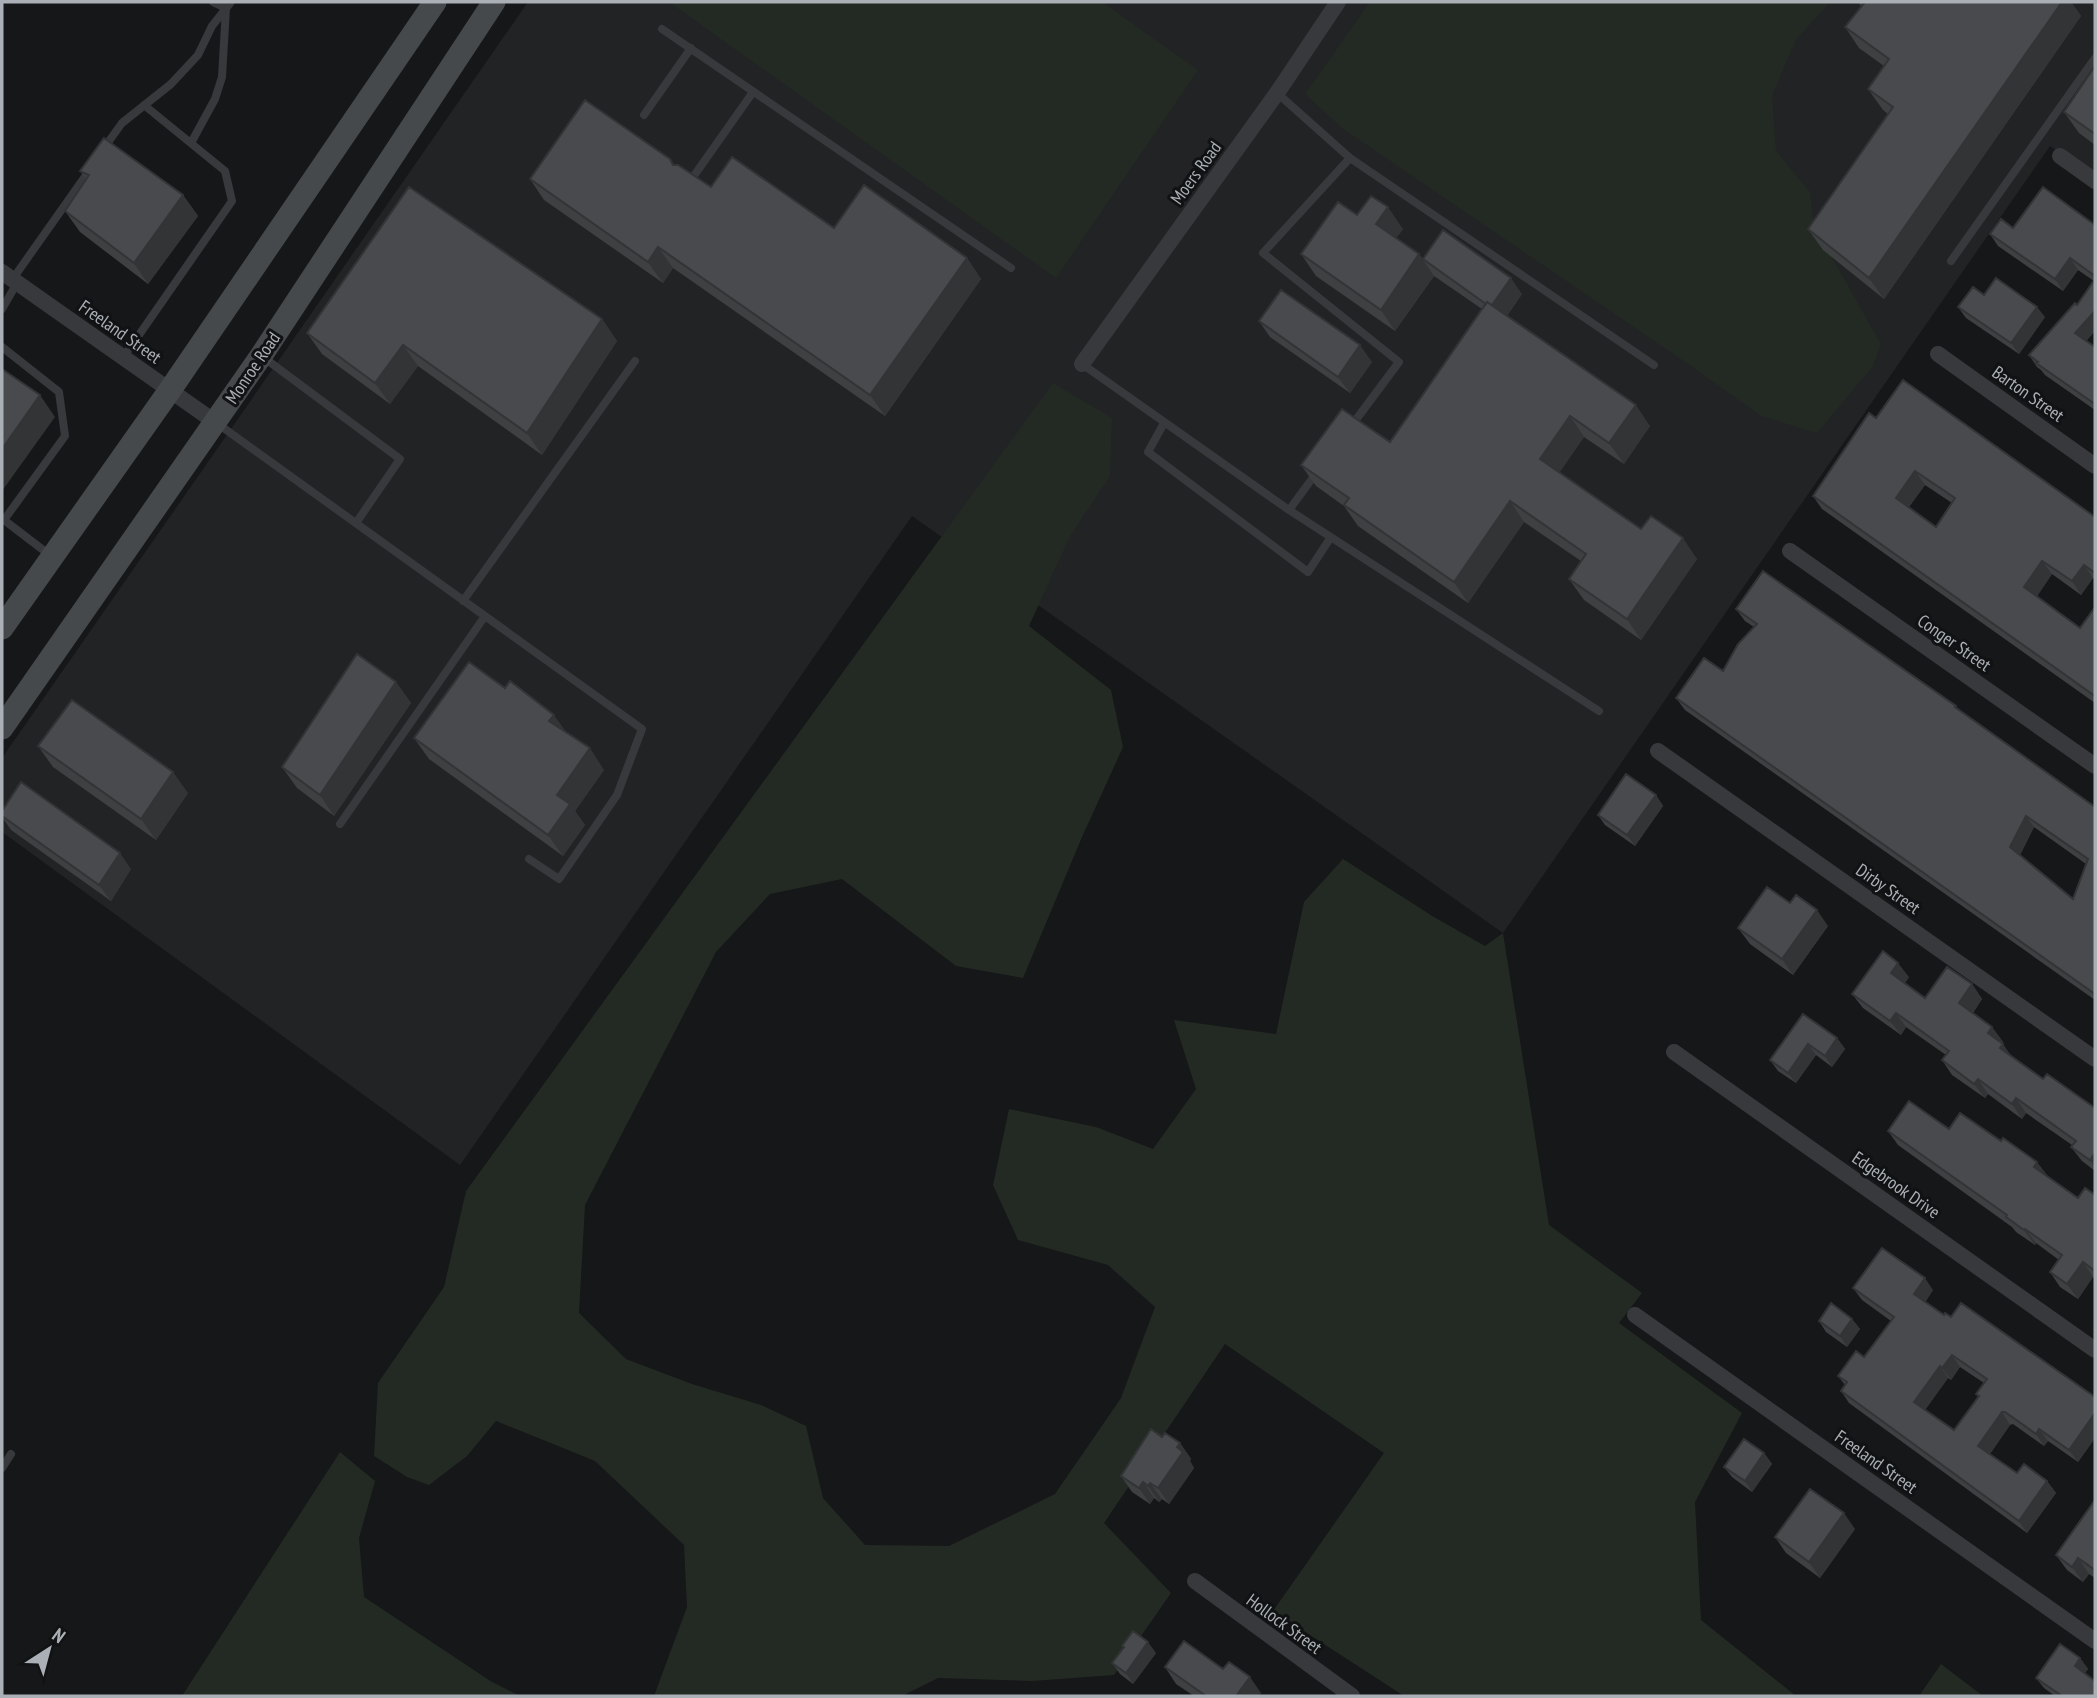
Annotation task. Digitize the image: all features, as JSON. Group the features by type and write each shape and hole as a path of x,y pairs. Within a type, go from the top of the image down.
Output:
{"main road":[{"path":"2,628 170,390 435,2"},
{"name":"Monroe Road","path":"2,728 261,356 494,2"}],"street":[{"name":"Moers Road","path":"1082,364 1277,93 1338,2"},
{"path":"2060,156 2095,181"},
{"name":"Freeland Street","path":"10,278 215,422"},
{"name":"Barton Street","path":"1938,354 2095,466"},
{"name":"Conger Street","path":"1790,551 2095,766"},
{"name":"Dirby Street","path":"1658,751 2095,1059"},
{"name":"Edgebrook Drive","path":"1674,1052 2095,1350"},
{"name":"Freeland Street","path":"1635,1315 2095,1641"},
{"name":"Hollock Street","path":"1195,1581 1352,1696"}],"lane":[{"path":"213,2 229,5"},
{"path":"2,309 10,278 122,122 171,84 198,55 212,26 229,5"},
{"path":"191,143 215,99 222,77 229,5"},
{"path":"662,29 1011,268"},
{"path":"644,115 691,48"},
{"path":"1951,261 2095,58"},
{"path":"691,180 753,92"},
{"path":"1277,93 1350,158 1654,365"},
{"path":"123,358 232,201 225,171 144,105"},
{"path":"1344,436 1399,362 1263,253 1350,158"},
{"path":"2,347 59,391 65,436 4,520 52,557"},
{"path":"261,356 400,459 356,523"},
{"path":"463,601 635,362"},
{"path":"1082,364 1289,510 1599,711"},
{"path":"215,422 642,729 617,795 559,880 529,859"},
{"path":"1164,423 1148,452 1308,572 1331,537"},
{"path":"1289,510 1321,468"},
{"path":"340,824 485,617"},
{"path":"2,1468 11,1454"}],"shaded area":[{"path":"528,2 2095,2 2095,176 2050,146 1503,933 912,516 460,1165 2,832 2,758"},
{"path":"669,2 1102,2 1198,70 1056,278"},
{"path":"1370,2 1830,2 1795,41 1772,96 1776,151 1810,192 1814,226 1881,344 1873,366 1817,433 1761,416 1342,128 1305,94"},
{"path":"1053,383 1112,418 1110,476 1070,536 1029,626 1111,690 1123,747 1023,978 956,966 842,879 770,894 716,952 585,1205 579,1313 626,1359 692,1384 761,1405 806,1426 823,1498 865,1545 949,1546 1055,1494 1121,1398 1155,1307 1108,1265 1018,1240 993,1185 1009,1109 1096,1127 1153,1149 1196,1089 1174,1020 1276,1034 1304,902 1343,859 1485,946 1503,933 1549,1225 1642,1293 1619,1323 1742,1413 1695,1502 1701,1620 1796,1696 1404,1696 1273,1611 1384,1453 1225,1344 1104,1523 1171,1593 1114,1675 1032,1681 938,1678 902,1696 654,1696 687,1607 684,1545 595,1461 496,1421 467,1456 429,1485 407,1477 374,1456 378,1383 444,1287 466,1191"},
{"path":"340,1452 375,1481 359,1538 364,1597 492,1682 520,1696 182,1696"},
{"path":"1941,1664 1983,1696 1919,1696"}],"building":[{"path":"1865,2 2062,2 1869,278 1808,229 1893,107 1868,89 1889,59 1845,27"},
{"path":"2095,66 2095,134 2064,112"},
{"path":"585,100 670,159 673,165 678,165 711,187 732,157 834,228 864,185 967,258 870,395 658,247 648,262 530,179"},
{"path":"104,138 183,195 134,263 65,211 89,175 80,171"},
{"path":"409,187 602,319 527,433 403,345 375,383 307,333"},
{"path":"2043,187 2095,225 2095,276 2070,258 2055,279 1990,234 2001,219 2013,228"},
{"path":"1371,196 1388,207 1376,224 1419,254 1381,310 1301,254 1338,202 1357,215"},
{"path":"1443,230 1511,278 1492,305 1487,302 1486,304 1423,259"},
{"path":"1996,278 2037,307 2011,343 1958,307 1973,287 1984,295"},
{"path":"2095,279 2095,311 2075,333 2095,347 2095,404 2036,363 2038,362 2029,355 2075,303 2077,305"},
{"path":"1281,290 1360,345 1338,377 1259,321"},
{"path":"1487,302 1636,405 1609,443 1570,416 1540,459 1641,529 1651,516 1683,538 1627,619 1569,579 1586,554 1510,501 1454,582 1344,505 1349,498 1301,465 1342,409 1390,442"},
{"path":"2,369 40,395 2,449"},
{"path":"1903,380 2095,517 2095,573 2084,565 2072,581 2042,561 2024,587 2080,628 2095,607 2095,696 1813,496 1869,413 1876,418","holes":["1915,471 1955,498 1936,527 1896,498"]},
{"path":"1763,571 2095,807 2095,994 1676,698 1704,658 1723,671 1738,644 1757,624 1736,609","holes":["2026,816 2088,859 2073,899 2010,847"]},
{"path":"357,654 396,682 320,795 282,767"},
{"path":"469,662 505,688 510,681 554,715 549,721 590,748 557,795 570,804 548,835 414,738"},
{"path":"72,700 173,772 141,819 38,746"},
{"path":"1626,774 1656,795 1627,835 1598,815"},
{"path":"21,782 120,853 99,885 2,816 2,811"},
{"path":"1767,887 1790,903 1796,895 1817,910 1782,959 1738,928"},
{"path":"1883,951 1898,963 1891,973 1925,998 1947,967 1972,984 1959,1003 1992,1027 1988,1033 2003,1044 2000,1048 2043,1079 2047,1074 2095,1108 2095,1153 2090,1160 2071,1147 2076,1141 2016,1098 2012,1104 1978,1079 1974,1084 1942,1060 1949,1051 1896,1013 1890,1021 1852,994"},
{"path":"1803,1014 1837,1038 1825,1056 1808,1044 1788,1073 1770,1060"},
{"path":"1909,1101 1949,1129 1960,1113 2037,1162 2034,1167 2078,1198 2085,1188 2095,1195 2095,1271 2083,1262 2067,1284 2050,1272 2062,1255 1888,1131"},
{"path":"1882,1248 1925,1278 1914,1294 1944,1315 1945,1313 1951,1317 1961,1303 2095,1397 2095,1413 2069,1450 2039,1429 2036,1434 2005,1412 2002,1412 1978,1446 2017,1473 2024,1464 2047,1481 2019,1521 1841,1391 1847,1382 1838,1376 1856,1351 1864,1357 1894,1317 1853,1288","holes":["1952,1355 1987,1379 1976,1394 1979,1396 1954,1430 1914,1402 1940,1366 1942,1368"]},
{"path":"1831,1303 1852,1319 1840,1336 1819,1321"},
{"path":"1151,1429 1162,1437 1165,1433 1180,1443 1177,1447 1183,1452 1158,1488 1143,1482 1139,1488 1121,1476"},
{"path":"1744,1439 1764,1453 1745,1481 1724,1467"},
{"path":"1810,1489 1844,1513 1809,1562 1775,1537"},
{"path":"2095,1500 2095,1570 2078,1558 2072,1567 2056,1555"},
{"path":"1133,1631 1148,1642 1126,1673 1112,1663"},
{"path":"1184,1641 1223,1669 1229,1662 1250,1677 1236,1696 1206,1696 1165,1667"},
{"path":"2060,1644 2080,1658 2075,1666 2095,1681 2095,1696 2062,1696 2036,1678"}]}
